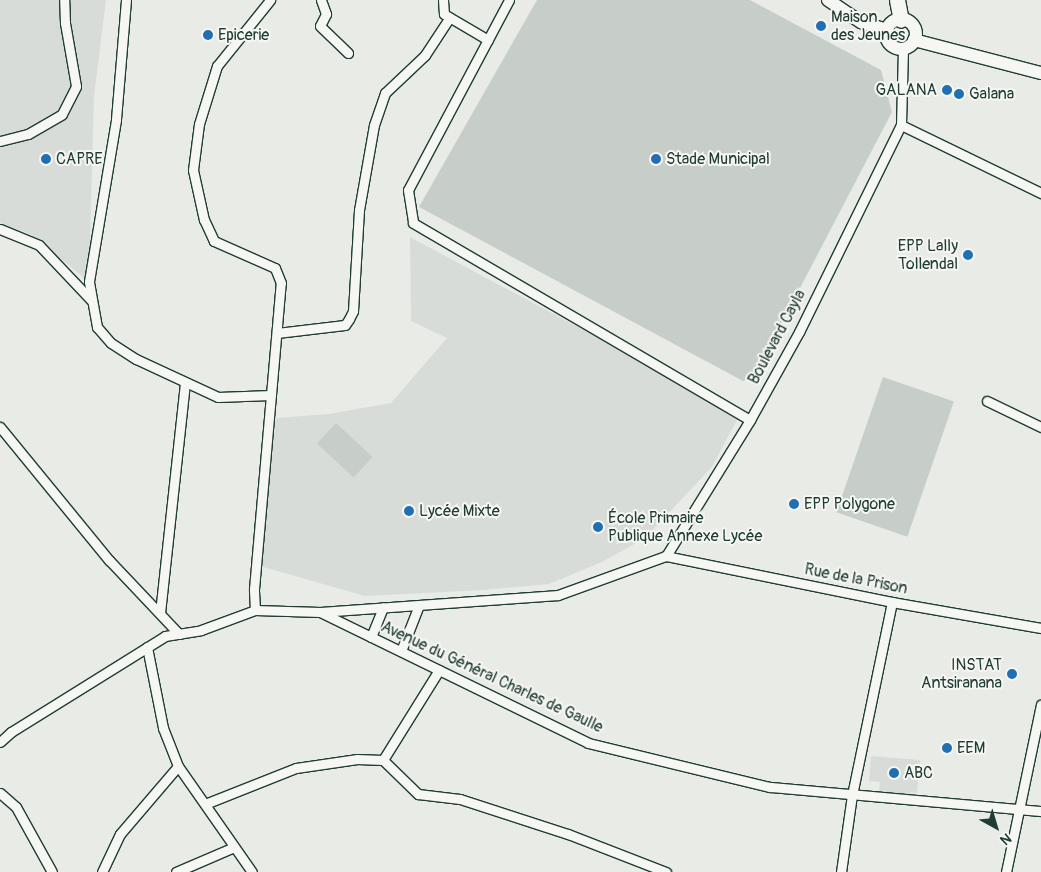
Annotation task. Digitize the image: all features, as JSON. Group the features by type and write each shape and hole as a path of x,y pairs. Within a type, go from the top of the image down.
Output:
{"main road":[{"path":"828,0 861,22 886,30"},
{"path":"897,0 901,20"},
{"path":"886,30 893,22 901,20 913,27 914,40"},
{"path":"886,30 890,44 903,49 914,40"},
{"path":"914,40 1041,73"}],"street":[{"path":"0,141 28,134 62,114 76,86 65,23 64,0"},
{"path":"126,0 116,120 89,282 97,327 111,343 218,397 271,395"},
{"path":"255,610 254,589 281,283 275,268 214,241 204,220 193,170 199,124 217,66 270,0"},
{"path":"321,0 326,14 320,26 348,53"},
{"path":"443,0 444,14 488,40"},
{"path":"509,0 408,190 413,223 750,420"},
{"path":"277,332 345,325 349,319 353,311 359,210 374,125 385,93 425,55 450,17"},
{"path":"903,49 901,125 1041,193"},
{"name":"Boulevard Cayla","path":"666,556 750,420 799,332 901,125"},
{"path":"0,229 39,246 92,301"},
{"path":"160,613 185,382"},
{"path":"986,401 1041,427"},
{"path":"0,427 109,560 179,634"},
{"path":"0,742 11,732 165,636 201,630 255,610 320,612 558,596 666,556"},
{"name":"Rue de la Prison","path":"666,556 892,602 1041,628"},
{"path":"841,872 852,795 892,602"},
{"path":"401,651 419,605"},
{"path":"371,637 383,607"},
{"name":"Avenue du Général Charles de Gaulle","path":"320,612 588,743 770,787 1019,811 1041,811"},
{"path":"147,647 163,728 178,766 252,872"},
{"path":"383,760 439,670"},
{"path":"1006,872 1041,705"},
{"path":"204,804 296,768 357,759 383,760 418,794 460,799 568,834 666,872"},
{"path":"102,872 120,834 178,766"},
{"path":"0,793 16,807 52,872"},
{"path":"176,872 234,847"}],"shaded area":[{"name":"CAPRE","path":"0,0 106,0 94,96 89,282 32,235 0,223"},
{"name":"Stade Municipal","path":"537,0 750,0 881,70 892,112 753,378 743,381 419,207"},
{"name":"Lycée Mixte","path":"410,237 740,414 712,467 645,538 602,562 549,584 483,590 365,596 260,566 276,418 329,414 391,403 447,338 411,321"},
{"path":"883,377 954,401 907,537 836,512"},
{"path":"336,423 373,457 353,478 317,443"},
{"name":"ABC","path":"871,756 920,760 917,793 910,792 910,797 879,794 880,782 869,781"}],"place":[{"name":"Maison des Jeunes","path":"821,26"},
{"name":"Epicerie","path":"208,35"},
{"name":"GALANA","path":"947,90"},
{"name":"Galana","path":"959,94"},
{"name":"CAPRE","path":"46,159"},
{"name":"Stade Municipal","path":"656,159"},
{"name":"EPP Lally Tollendal","path":"968,255"},
{"name":"EPP Polygone","path":"794,504"},
{"name":"Lycée Mixte","path":"409,511"},
{"name":"École Primaire Publique Annexe Lycée","path":"598,527"},
{"name":"INSTAT Antsiranana","path":"1012,674"},
{"name":"EEM","path":"947,748"},
{"name":"ABC","path":"894,773"}]}
